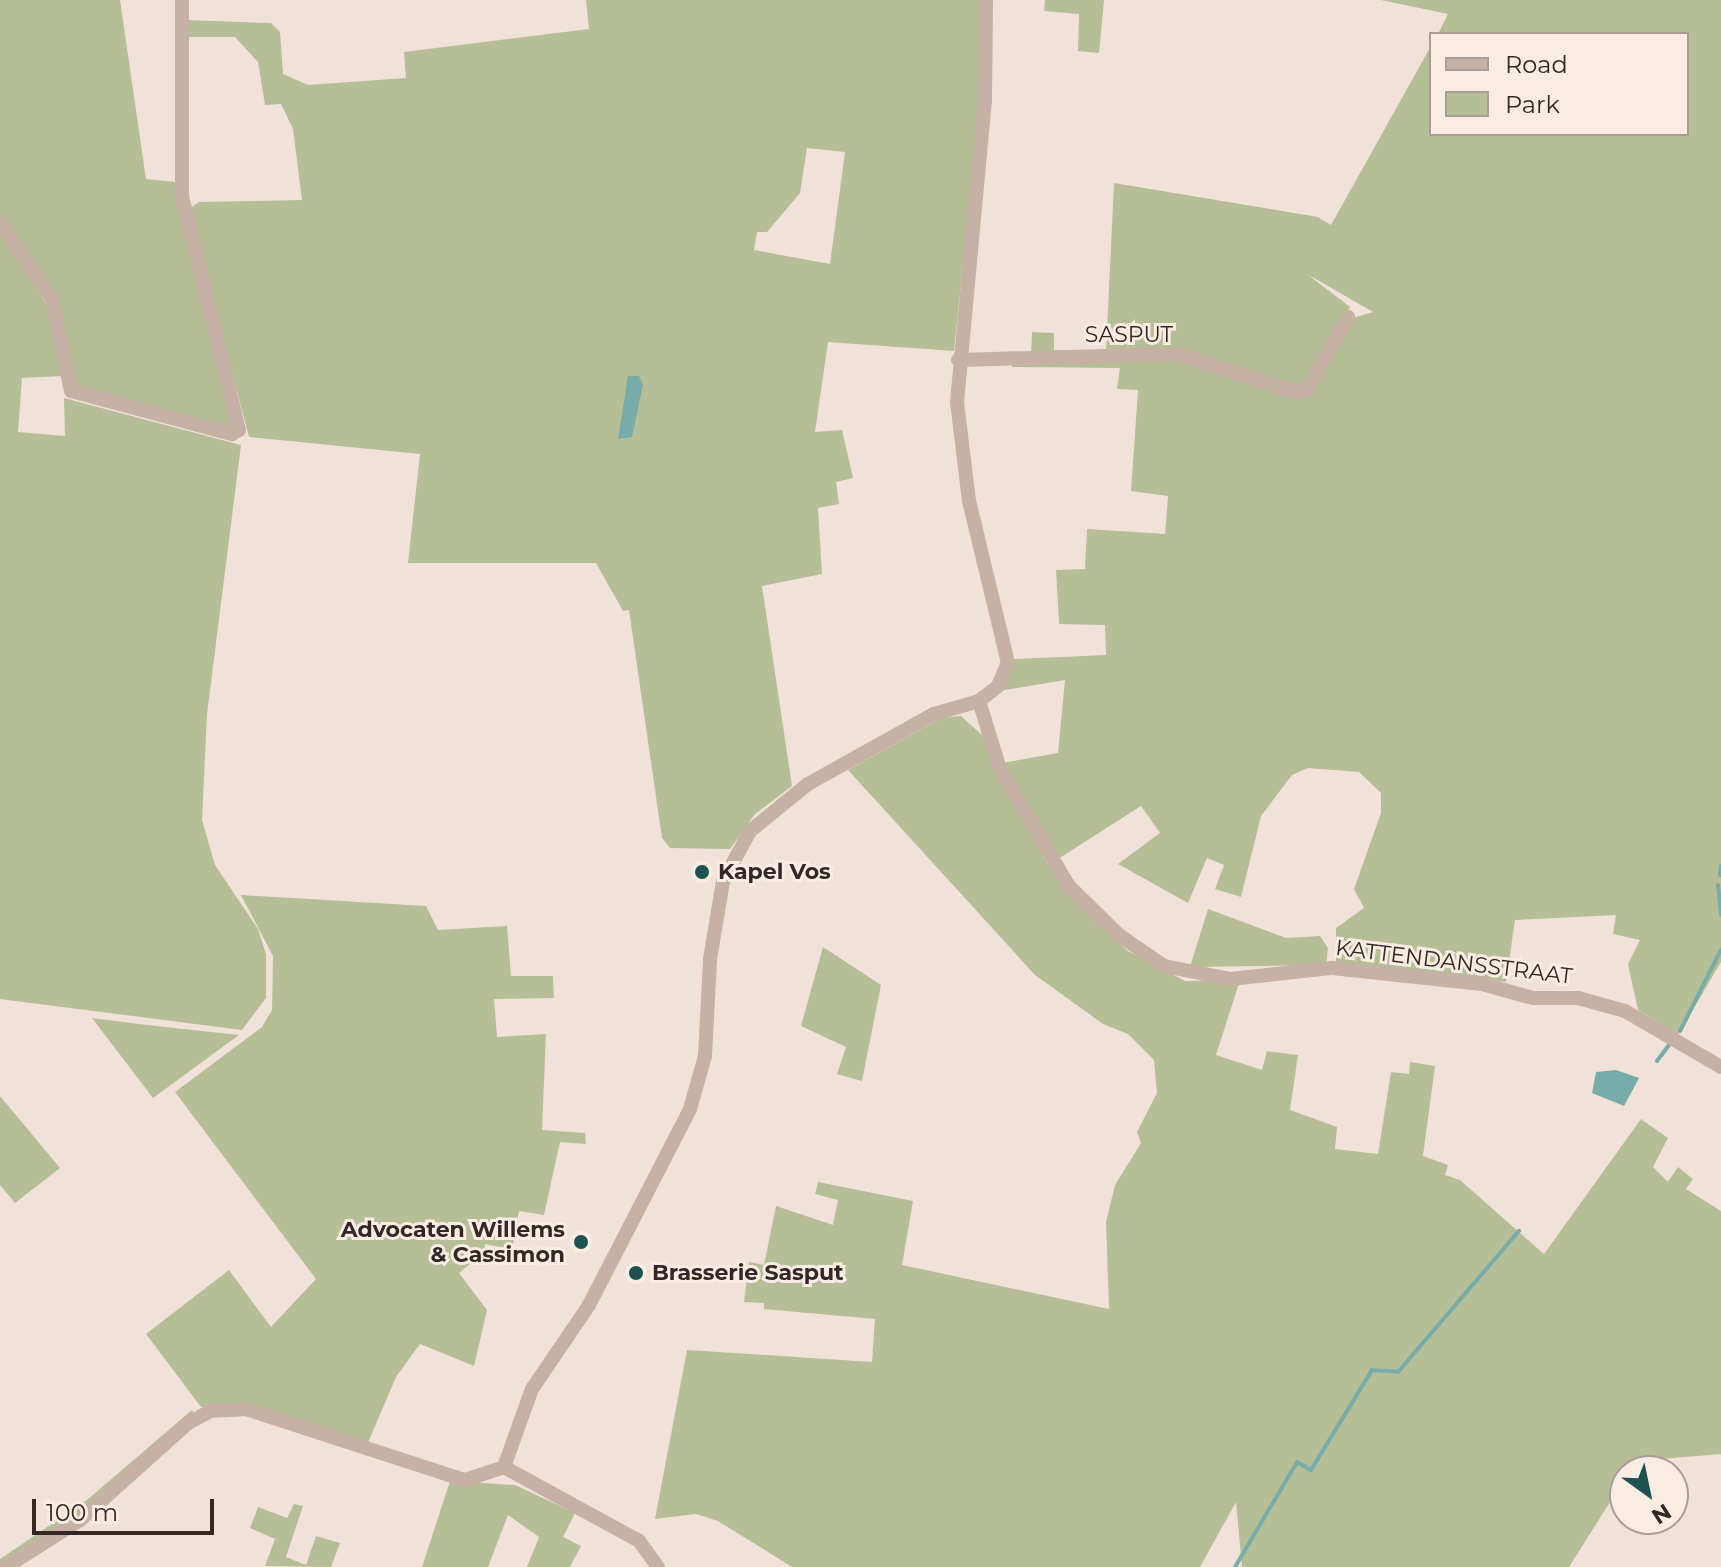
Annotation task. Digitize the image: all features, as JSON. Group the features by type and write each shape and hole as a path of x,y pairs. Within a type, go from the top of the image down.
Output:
{"street":[{"path":"0,222 52,299 71,391 232,434 239,430 182,197 182,0"},
{"path":"504,1467 532,1389 589,1305 690,1109 705,1056 718,904 730,864 750,831 808,784 934,714 979,701 998,686 1008,645 969,501 958,360 985,99 986,0"},
{"name":"SASPUT","path":"958,360 1177,354 1298,393 1307,389 1348,317"},
{"name":"KATTENDANSSTRAAT","path":"979,701 1000,769 1069,886 1119,935 1164,966 1230,979 1332,968 1482,984 1533,998 1578,998 1625,1011 1721,1067"},
{"path":"6,1567 80,1520 187,1424 210,1411 246,1409 465,1480 504,1467 639,1541 658,1567"}],"green space":[{"path":"0,0 120,0 146,179 176,182 234,431 76,390 60,314 0,217"},
{"path":"586,0 980,0 980,100 954,351 828,342 815,432 842,430 853,478 836,482 839,504 818,508 822,574 762,586 792,786 755,814 730,849 670,848 662,838 629,610 623,611 596,563 408,563 420,454 249,437 189,209 199,202 302,200 293,129 281,104 265,105 258,62 235,37 187,37 186,20 271,23 280,32 283,74 308,85 406,78 404,52 589,29","holes":["807,148 845,152 830,264 754,250 757,232 767,232 800,193"]},
{"path":"1045,0 1104,0 1099,53 1078,51 1079,14 1044,11"},
{"path":"1381,0 1721,0 1721,962 1678,1035 1638,1010 1628,964 1640,940 1613,934 1616,915 1515,920 1506,982 1336,962 1336,928 1364,908 1354,889 1381,813 1381,793 1359,772 1308,768 1292,775 1261,816 1241,897 1215,889 1224,865 1207,858 1188,903 1118,864 1160,833 1141,806 1058,859 1002,763 1058,753 1065,680 999,691 1014,659 1106,655 1105,625 1059,624 1056,570 1085,569 1087,529 1165,534 1168,496 1131,491 1138,390 1117,389 1120,368 1012,367 1012,356 1031,357 1032,332 1054,333 1054,350 1106,352 1114,183 1318,217 1331,225 1429,50 1429,136 1689,136 1689,32 1439,32 1448,14","holes":["1307,274 1373,312 1353,318 1307,384 1350,307"]},
{"path":"0,227 51,312 63,376 22,378 18,432 65,436 64,398 241,445 207,714 202,820 215,865 258,929 266,954 266,998 242,1030 0,999"},
{"path":"961,716 982,735 1047,863 1095,921 1128,951 1185,981 1240,980 1216,1055 1262,1070 1267,1051 1298,1055 1290,1110 1337,1127 1335,1149 1378,1154 1391,1072 1409,1074 1410,1062 1435,1066 1423,1156 1448,1165 1445,1175 1460,1180 1544,1254 1641,1119 1668,1138 1653,1167 1668,1182 1678,1167 1693,1179 1686,1189 1721,1211 1721,1454 1609,1455 1609,1504 1569,1567 1242,1567 1236,1502 1200,1567 792,1567 718,1521 696,1514 655,1519 687,1350 872,1362 875,1319 764,1309 764,1303 744,1302 749,1262 764,1265 776,1206 833,1225 838,1200 815,1194 818,1182 913,1201 902,1265 1109,1309 1106,1222 1115,1185 1141,1143 1137,1132 1157,1093 1154,1060 1128,1034 1103,1024 1035,975 848,770 941,718"},
{"path":"241,895 426,906 438,930 507,926 511,976 553,976 554,998 494,999 497,1037 546,1034 542,1130 585,1133 586,1144 560,1142 544,1215 519,1211 512,1249 485,1244 484,1253 459,1273 487,1310 474,1366 420,1344 396,1377 367,1445 275,1414 201,1407 146,1334 229,1270 271,1327 316,1279 175,1092 262,1027 272,1010 273,956"},
{"path":"1208,909 1286,938 1320,936 1328,948 1326,965 1190,967"},
{"path":"823,947 881,985 862,1081 837,1074 846,1047 801,1026"},
{"path":"92,1018 147,1025 239,1035 153,1098"},
{"path":"0,1096 60,1168 15,1203 0,1185"},
{"path":"192,1410 195,1414 75,1517 0,1566 0,1559 87,1500"},
{"path":"450,1481 515,1485 575,1513 563,1537 581,1546 570,1567 527,1567 539,1537 508,1515 488,1567 422,1567"},
{"path":"294,1504 303,1506 286,1557 306,1565 316,1536 340,1543 331,1567 265,1566 275,1539 250,1528 258,1507 287,1518"}],"water":[{"path":"628,376 639,376 643,385 632,437 618,439"},
{"path":"1616,1070 1639,1078 1624,1106 1592,1093 1596,1072"}],"waterway":[{"path":"1720,875 1721,866"},
{"path":"1718,885 1721,915"},
{"path":"1680,1031 1721,950"},
{"path":"1657,1061 1669,1045"},
{"path":"1235,1567 1297,1462 1311,1470 1372,1370 1398,1372 1519,1231"}],"place":[{"name":"Kapel Vos","path":"702,872"},
{"name":"Advocaten Willems & Cassimon","path":"581,1242"},
{"name":"Brasserie Sasput","path":"636,1273"}]}
